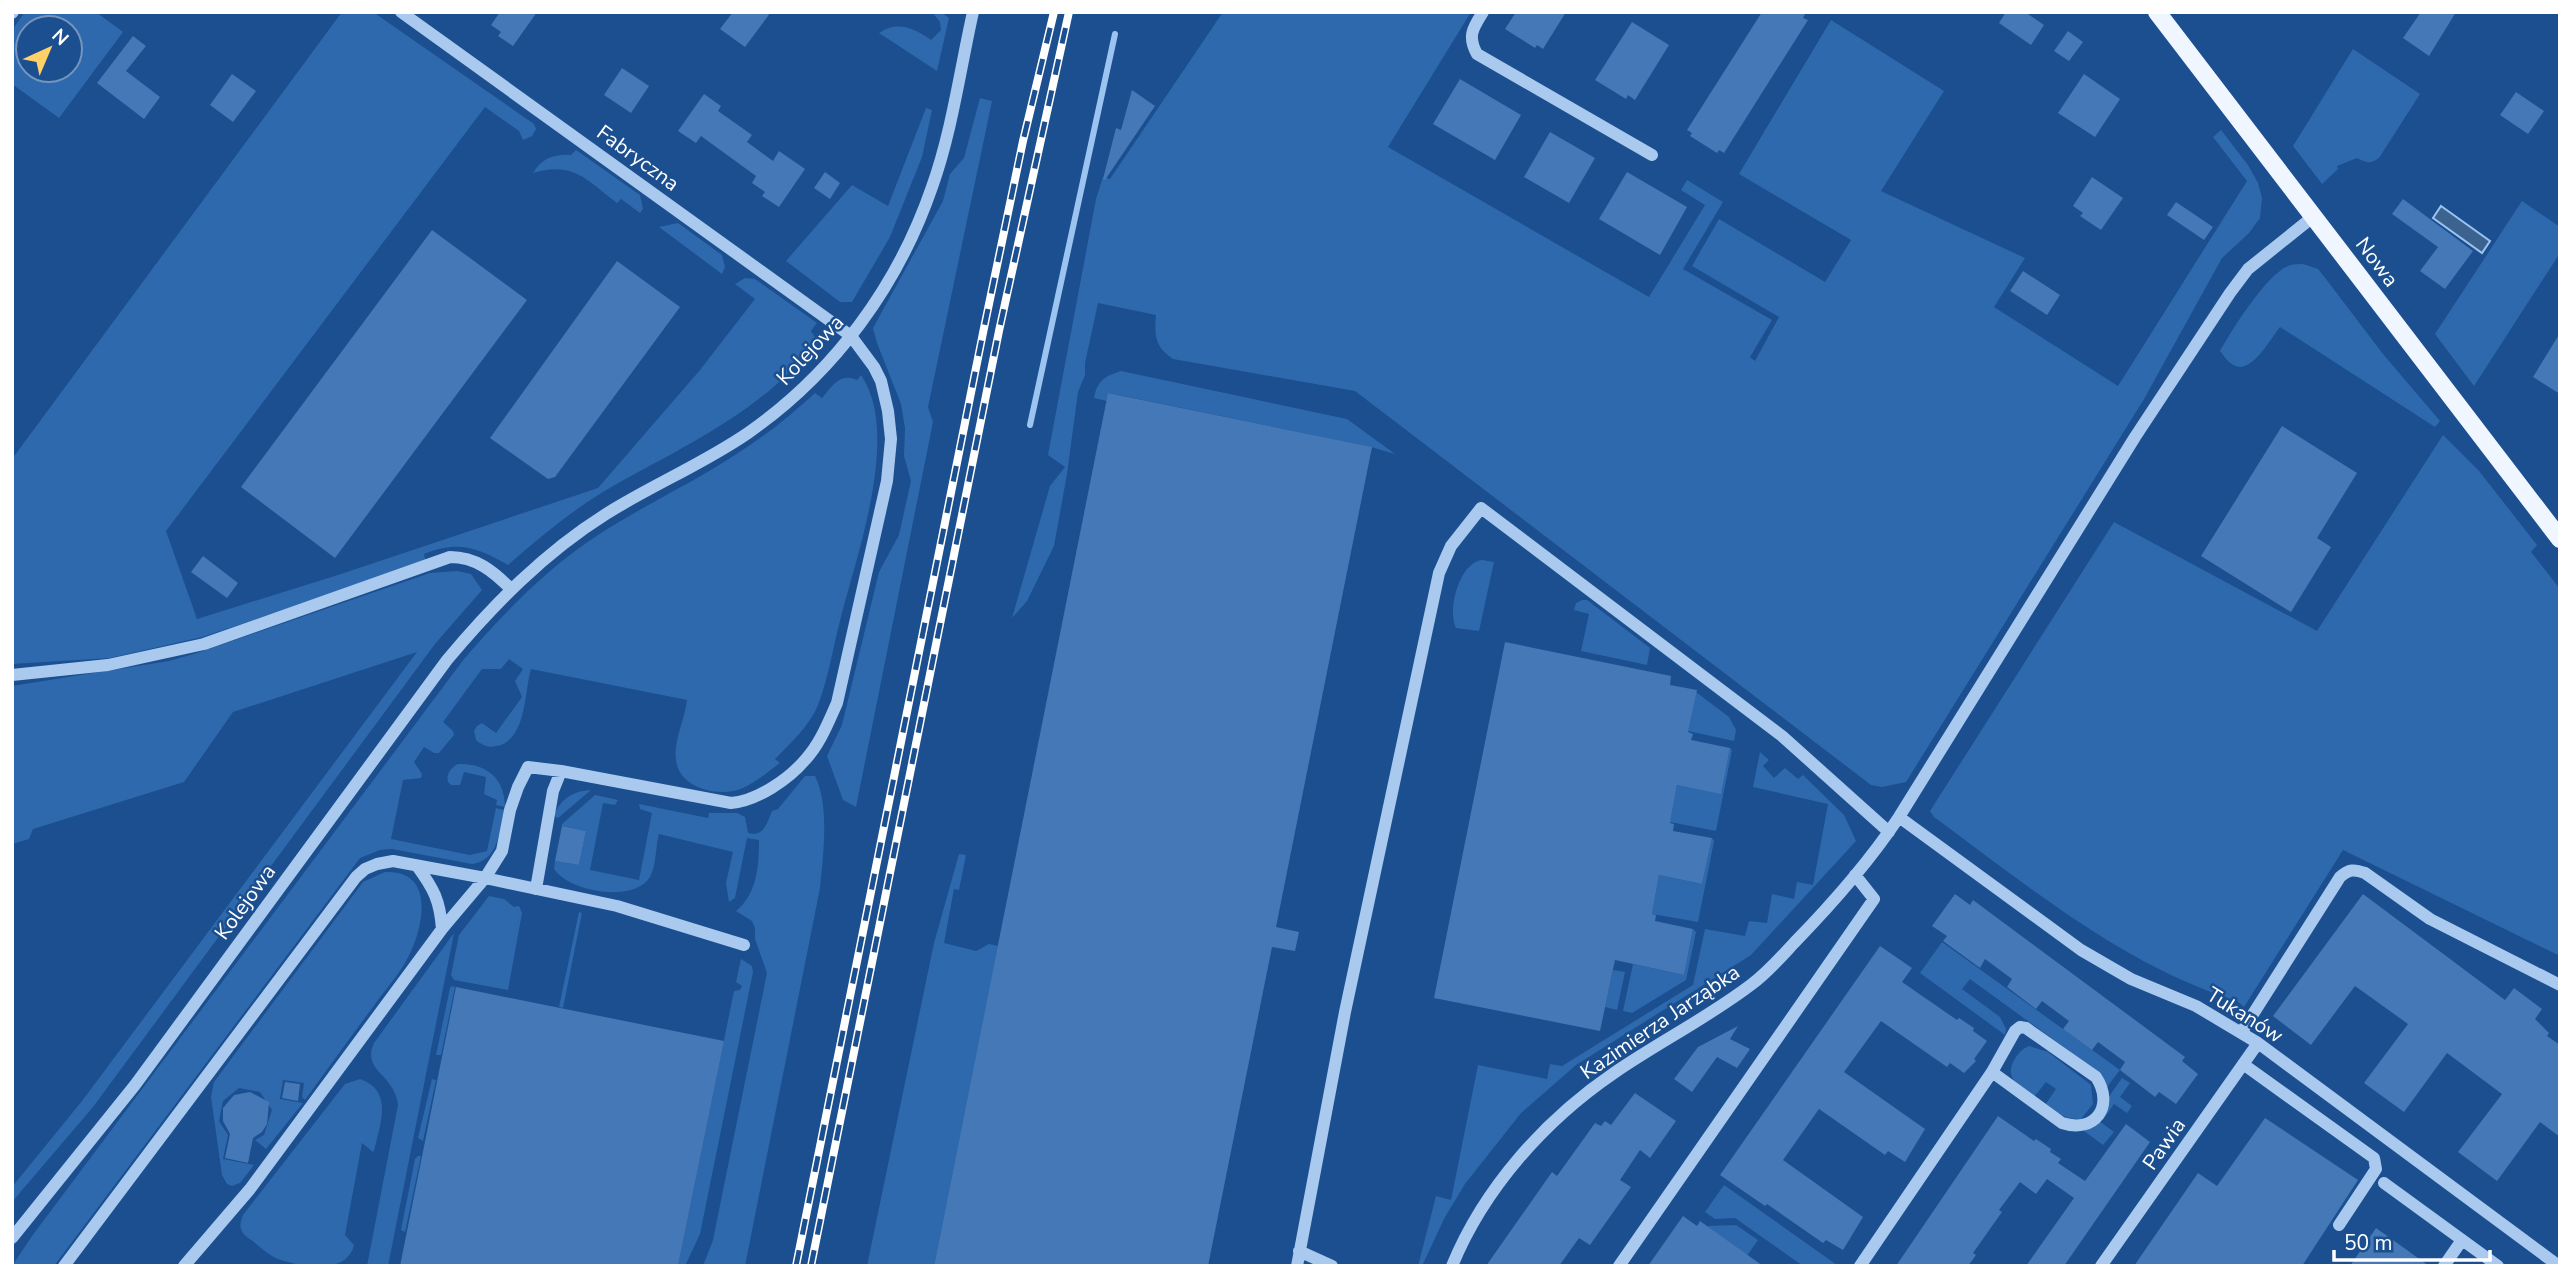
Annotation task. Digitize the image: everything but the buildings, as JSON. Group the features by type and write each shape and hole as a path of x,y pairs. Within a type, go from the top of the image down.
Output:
{"main road":[{"name":"Nowa","path":"2157,12 2560,539"}],"street":[{"name":"Fabryczna","path":"401,12 851,336 881,381 888,411 890,458 877,529 837,703 824,731 804,761 772,787 740,803 528,767 510,810 502,851 485,878"},
{"name":"Kolejowa","path":"12,1238 135,1085 447,660 480,620 559,547 605,515 748,432 801,390 851,336 898,265 928,197 940,162 973,12"},
{"path":"1483,12 1470,42 1477,54 1652,155"},
{"name":"Kazimierza Jarząbka","path":"1452,1266 1482,1206 1516,1162 1566,1109 1613,1073 1754,983 1809,928 1855,875 1899,817 2121,460 2230,293 2248,269 2277,243 2314,216"},
{"path":"1297,1266 1345,1013 1440,573 1451,546 1480,508 1782,736 1889,832"},
{"path":"12,675 108,665 204,645 450,557 465,557 478,562 511,589"},
{"path":"536,889 553,791 561,771"},
{"name":"Tukanów","path":"1899,817 2081,950 2131,979 2196,1006 2258,1043 2559,1266"},
{"path":"64,1266 356,877 377,864 393,862 417,866 617,906 744,945"},
{"path":"417,866 437,897 442,929"},
{"path":"2241,1033 2340,877 2347,871 2365,873 2430,919 2560,985"},
{"path":"1619,1266 1874,899 1855,875"},
{"path":"184,1266 250,1189 442,929 485,878"},
{"path":"1860,1266 1992,1072 2015,1031 2021,1027 2096,1077 2103,1088 2101,1111 2093,1122 2087,1125 2074,1127 2062,1123 1992,1072"},
{"name":"Pawia","path":"2101,1266 2258,1043"},
{"name":"Tukanów","path":"2243,1064 2374,1158 2376,1169 2339,1225"},
{"path":"2384,1183 2497,1266"},
{"path":"2444,1266 2462,1240"},
{"path":"1299,1251 1332,1266"}],"shaded area":[{"path":"25,12 96,12 123,32 59,118 12,84 14,27 14,84 84,84 84,14 24,14"},
{"path":"342,12 373,12 534,124 536,129 532,136 523,140 519,131 485,107 166,531 197,619 598,488 700,370 755,299 735,284 745,278 755,279 817,323 811,331 818,342 801,362 749,406 706,435 586,503 508,565 477,550 447,547 424,554 426,563 202,637 110,658 12,664 12,459"},
{"path":"932,12 941,12 949,18 937,71 879,33 900,27 919,32 931,40 941,30 940,22"},
{"path":"1223,12 1471,12 1388,147 1649,297 1705,205 1681,190 1687,180 1723,202 1683,269 1772,320 1750,357 1755,361 1779,317 1692,266 1719,219 1825,282 1851,240 1739,174 1831,20 1944,91 1881,191 2025,258 1994,307 2118,386 2247,181 2213,137 2221,130 2248,165 2258,183 2262,198 2260,218 2249,233 2222,258 2144,399 1906,782 1882,787 1871,785 1355,391 1173,359 1162,350 1157,340 1156,315 1098,303 1085,363 1085,375 1078,392 1054,546 1027,601 1012,618 1050,486 1065,467 1048,455 1096,199 1103,177 1110,179"},
{"path":"2353,49 2420,94 2379,158 2368,162 2357,158 2337,166 2338,169 2322,184 2293,146"},
{"path":"980,98 992,101 928,407 933,422 856,807 843,800 827,756 842,725 879,572 899,535 911,481 904,456 905,428 901,404 873,328 943,201 950,174 964,158"},
{"path":"926,108 932,110 922,157 890,237 852,302 840,302 786,261 852,185 888,206"},
{"path":"576,150 640,195 643,209 640,213 621,199 617,203 588,180 569,171 559,169 533,173 549,158 571,155"},
{"path":"2522,201 2560,227 2560,253 2474,386 2435,334"},
{"path":"2441,206 2490,241 2482,253 2433,218"},
{"path":"678,223 722,255 725,267 722,274 659,227"},
{"path":"2303,264 2318,269 2383,354 2440,421 2435,427 2280,327 2255,360 2242,367 2231,364 2220,351 2242,316 2272,278 2291,265"},
{"path":"1121,371 1347,419 1395,454 1109,393 1107,401 1094,398 1097,387 1103,380"},
{"path":"861,375 872,399 877,428 872,494 865,528 822,694 805,727 775,759 780,763 757,780 734,791 702,789 684,778 676,760 676,746 687,700 531,669 523,714 514,735 496,746 485,746 476,740 474,731 482,723 496,733 522,697 515,681 523,669 509,659 501,669 482,669 443,722 454,735 439,753 424,747 414,762 422,774 421,778 403,780 391,839 470,855 487,851 496,808 504,810 493,851 488,857 472,864 392,849 380,850 360,858 54,1266 12,1266 464,659 508,610 557,565 592,539 746,448 815,393 822,398 841,379 857,380"},
{"path":"2443,435 2479,471 2537,545 2531,552 2560,589 2560,956 2343,850 2244,1007 2237,1001 2195,986 2116,946 2041,896 1934,817 1930,811 2114,522 2317,631"},
{"path":"1482,560 1494,562 1479,631 1456,628 1453,610 1457,588 1467,569"},
{"path":"457,571 471,574 482,590 435,644 93,1107 12,1202 12,1187 82,1101 417,652 233,712 184,782 33,829 29,839 12,844 12,686 169,661 430,573"},
{"path":"1587,600 1650,648 1647,665 1581,651 1589,614 1574,610 1576,603"},
{"path":"1696,692 1729,717 1736,730 1734,741 1688,731"},
{"path":"1730,748 1732,750 1716,831 1670,822 1677,785 1721,793"},
{"path":"1760,752 1769,760 1763,766 1774,778 1785,768 1798,779 1803,775 1844,815 1856,841 1751,955 1576,1065 1521,1113 1465,1184 1445,1217 1422,1266 1418,1266 1436,1196 1451,1200 1478,1065 1547,1079 1550,1064 1562,1066 1693,985 1705,929 1745,936 1749,921 1767,923 1772,894 1794,899 1797,882 1813,885 1828,804 1753,787"},
{"path":"458,764 477,766 492,774 502,788 505,807 496,805 497,800 484,794 486,777 464,772 460,785 451,785 448,782 448,773"},
{"path":"805,776 815,776 823,802 820,888 745,1266 703,1266 713,1240 767,973 755,939 752,921 736,911 753,888 759,840 747,838 735,898 729,902 726,883 733,852 659,834 653,871 647,881 638,887 613,892 572,883 554,869 555,861 579,865 586,831 562,824 595,795 618,800 615,805 603,803 590,870 639,880 652,813 640,809 639,804 708,818 709,813 737,813 745,817 748,833 753,834 764,828 772,811 778,809"},
{"path":"591,790 558,818 554,816 568,797"},
{"path":"1712,838 1714,841 1698,922 1652,914 1659,875 1702,884"},
{"path":"959,854 966,855 959,890 954,889 944,943 976,951 989,944 998,946 934,1266 867,1266 934,943"},
{"path":"385,872 411,879 421,898 420,924 409,956 305,1100 302,1097 304,1083 283,1080 280,1099 303,1103 266,1149 255,1140 264,1135 272,1110 260,1092 239,1088 223,1101 219,1121 228,1135 223,1159 254,1165 240,1183 232,1186 227,1184 222,1175 211,1097 214,1082 363,882"},
{"path":"489,896 504,899 514,907 519,906 522,913 508,990 454,980 451,975 459,935"},
{"path":"579,912 582,913 563,1008 559,1007"},
{"path":"1693,929 1696,932 1686,980 1632,1013 1623,1011 1633,964 1684,975"},
{"path":"454,933 388,1266 367,1266 398,1105 391,1086 375,1067 371,1052 374,1043"},
{"path":"1942,942 2120,1070 2107,1087 2098,1072 1970,979 1962,989 2000,1017 2006,1029 2005,1035 1920,973"},
{"path":"741,959 752,966 753,972 700,1234 685,1266 678,1266 734,991 740,990 742,986 736,982"},
{"path":"1613,970 1625,972 1617,1010 1605,1007"},
{"path":"455,987 441,1055 436,1055 450,988"},
{"path":"2029,1046 2048,1052 2091,1085 2093,1104 2081,1119 2066,1117 2045,1105 2056,1089 2046,1082 2034,1097 2014,1080 2012,1064 2020,1052"},
{"path":"2122,1078 2130,1083 2120,1097 2132,1106 2127,1113 2114,1104 2103,1120 2101,1119 2108,1098"},
{"path":"360,1079 371,1084 377,1092 382,1109 374,1151 362,1143 345,1235 354,1245 350,1255 334,1265 323,1266 301,1265 277,1259 244,1234 240,1225 243,1215 345,1084"},
{"path":"432,1079 436,1080 423,1141 418,1138"},
{"path":"2099,1121 2114,1132 2103,1145 2084,1131"},
{"path":"421,1156 405,1232 401,1230 415,1159"},
{"path":"1724,1185 1838,1266 1803,1266 1735,1218 1715,1219 1705,1212"},
{"path":"1736,1225 1758,1240 1746,1257 1707,1226"}],"waterway":[{"path":"1030,425 1115,34"}],"railway":[{"path":"796,1266 984,328 1023,141 1054,12"},
{"path":"811,1266 999,331 1069,12"}]}
